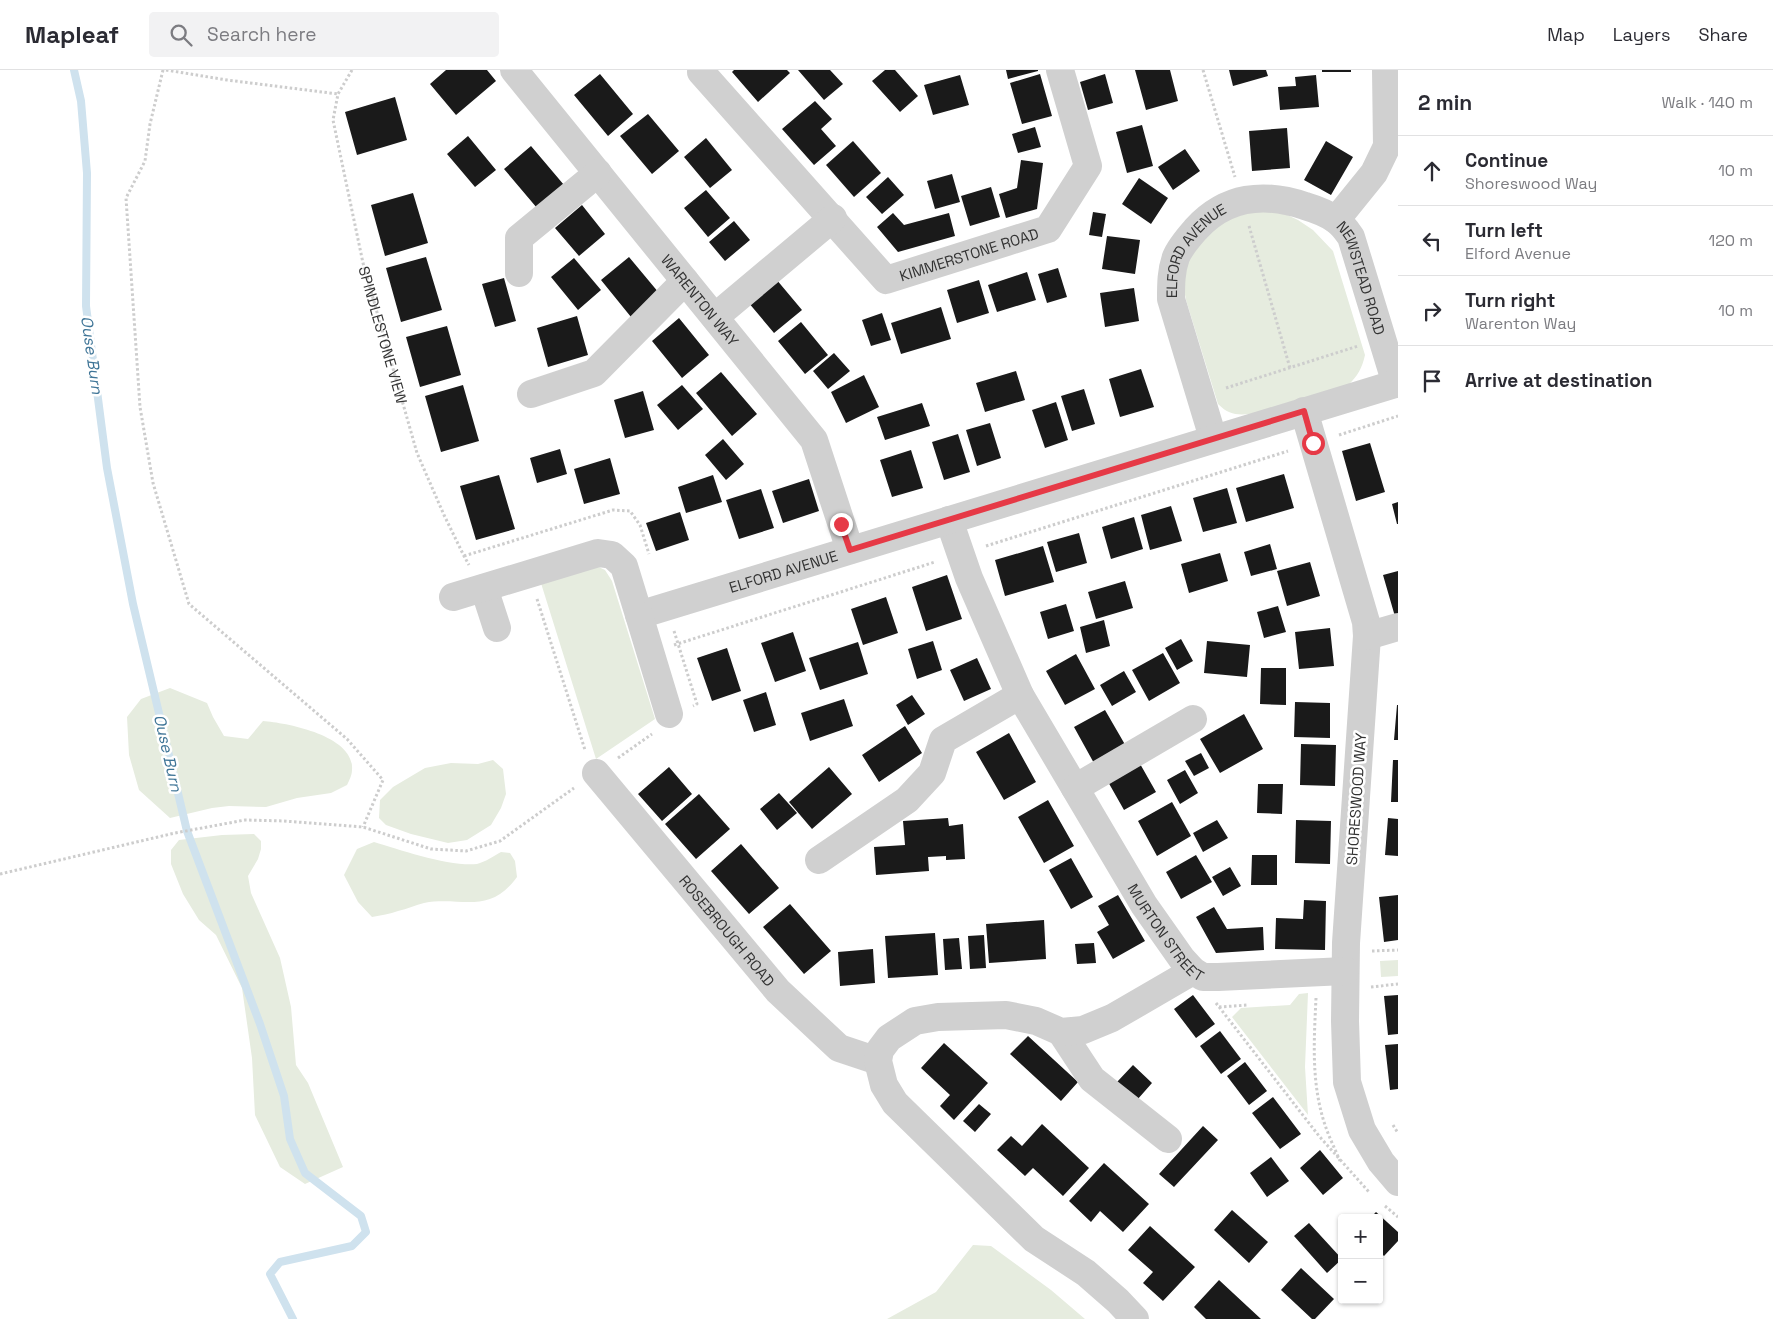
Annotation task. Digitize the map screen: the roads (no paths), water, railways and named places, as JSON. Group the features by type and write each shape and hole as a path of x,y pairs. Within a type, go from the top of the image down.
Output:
{"street":[{"name":"WARENTON WAY","path":"514,70 814,440 850,550"},
{"name":"KIMMERSTONE ROAD","path":"703,70 701,72 833,218 886,280 1048,230 1088,166 1060,70"},
{"name":"NEWSTEAD ROAD","path":"1390,72 1387,146 1374,173 1336,220 1352,237 1397,383"},
{"path":"519,273 519,238 598,173"},
{"name":"ELFORD AVENUE","path":"1213,438 1171,299 1171,277 1176,256 1187,239 1205,220 1222,209 1242,201 1262,197 1285,199 1313,208 1336,220"},
{"path":"715,317 833,218"},
{"path":"531,394 594,373 685,281"},
{"name":"ELFORD AVENUE","path":"639,615 1397,383"},
{"name":"SHORESWOOD WAY","path":"1304,411 1366,622 1368,636 1345,971 1347,1082 1362,1130 1382,1162 1398,1182"},
{"name":"MURTON STREET","path":"949,520 968,578 1020,695 1144,905 1182,959 1198,974 1345,971"},
{"path":"453,598 598,553 612,556 624,566 669,714"},
{"path":"484,588 497,628"},
{"path":"1368,636 1398,627"},
{"path":"819,860 907,800 932,773 943,740 1020,695"},
{"path":"1075,788 1193,719"},
{"name":"ROSEBROUGH ROAD","path":"596,773 778,991 839,1048 878,1061"},
{"path":"1135,1319 1086,1273 1034,1239 895,1103 884,1085 878,1061 880,1050 889,1038 915,1021 938,1017 1006,1014 1036,1021 1061,1032 1083,1030 1112,1018 1198,974"},
{"path":"1061,1032 1092,1079 1168,1139"}],"waterway":[{"name":"Ouse Burn","path":"74,70 81,101 87,173 86,306 107,468 133,604 187,831 260,1024 284,1096 290,1139 305,1173 361,1216 366,1232 352,1246 280,1262 270,1274 293,1319"}]}
